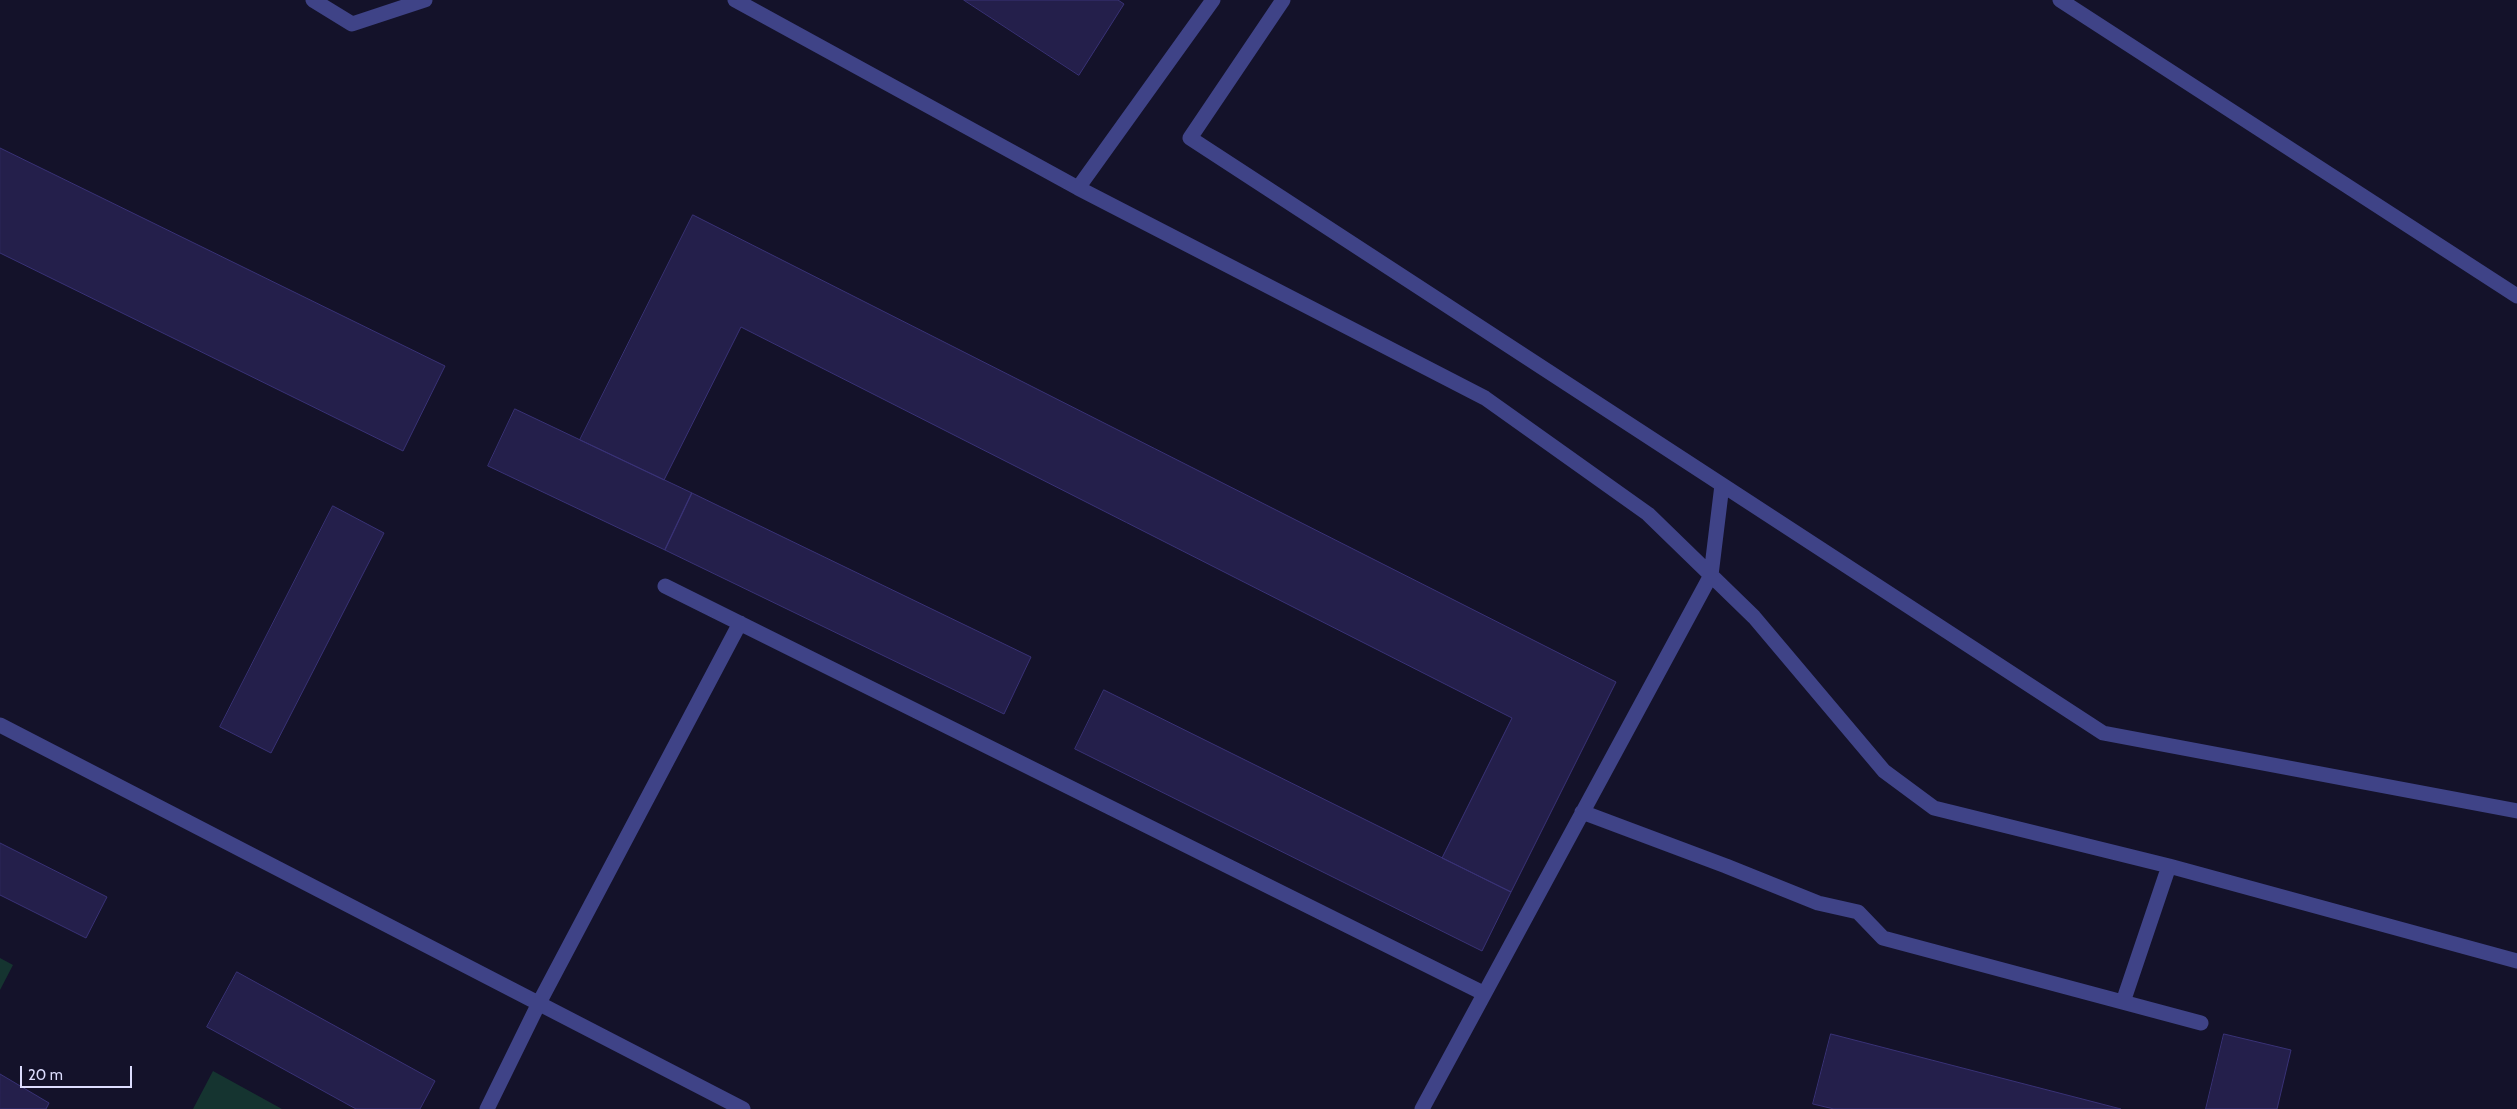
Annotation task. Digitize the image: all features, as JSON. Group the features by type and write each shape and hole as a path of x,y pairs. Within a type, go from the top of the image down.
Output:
{"lane":[{"path":"313,0 352,24 425,0"},
{"path":"735,0 1078,188 1485,398 1648,514 1754,617 1884,771 1934,808 2169,866 2517,961"},
{"path":"1078,188 1213,0"},
{"path":"1283,0 1190,138 2103,733 2517,811"},
{"path":"2060,0 2517,296"},
{"path":"1422,1109 1483,992 1711,574 1722,485"},
{"path":"665,586 1483,992"},
{"path":"488,1109 539,1004 740,623"},
{"path":"0,725 743,1109"},
{"path":"1582,812 1818,903 1858,912 1883,938 2201,1024"},
{"path":"2123,1002 2169,866"}],"green space":[{"path":"0,958 13,965 0,990"},
{"path":"213,1071 282,1109 193,1109"}],"building":[{"path":"964,0 1118,0 1124,4 1079,75"},
{"path":"0,148 445,366 403,451 0,253"},
{"path":"693,215 1616,682 1511,892 1442,858 1512,718 741,327 664,480 580,440"},
{"path":"515,409 692,493 665,550 488,466"},
{"path":"692,493 1031,657 1004,714 665,550"},
{"path":"333,506 384,533 271,753 220,727"},
{"path":"1104,690 1511,892 1482,951 1075,749"},
{"path":"0,843 107,897 86,938 0,895"},
{"path":"237,972 435,1081 420,1109 356,1109 207,1027"},
{"path":"1831,1034 2121,1109 1834,1109 1813,1104"},
{"path":"2224,1034 2291,1050 2277,1109 2206,1109"},
{"path":"0,1074 49,1103 46,1109 0,1109"}]}
